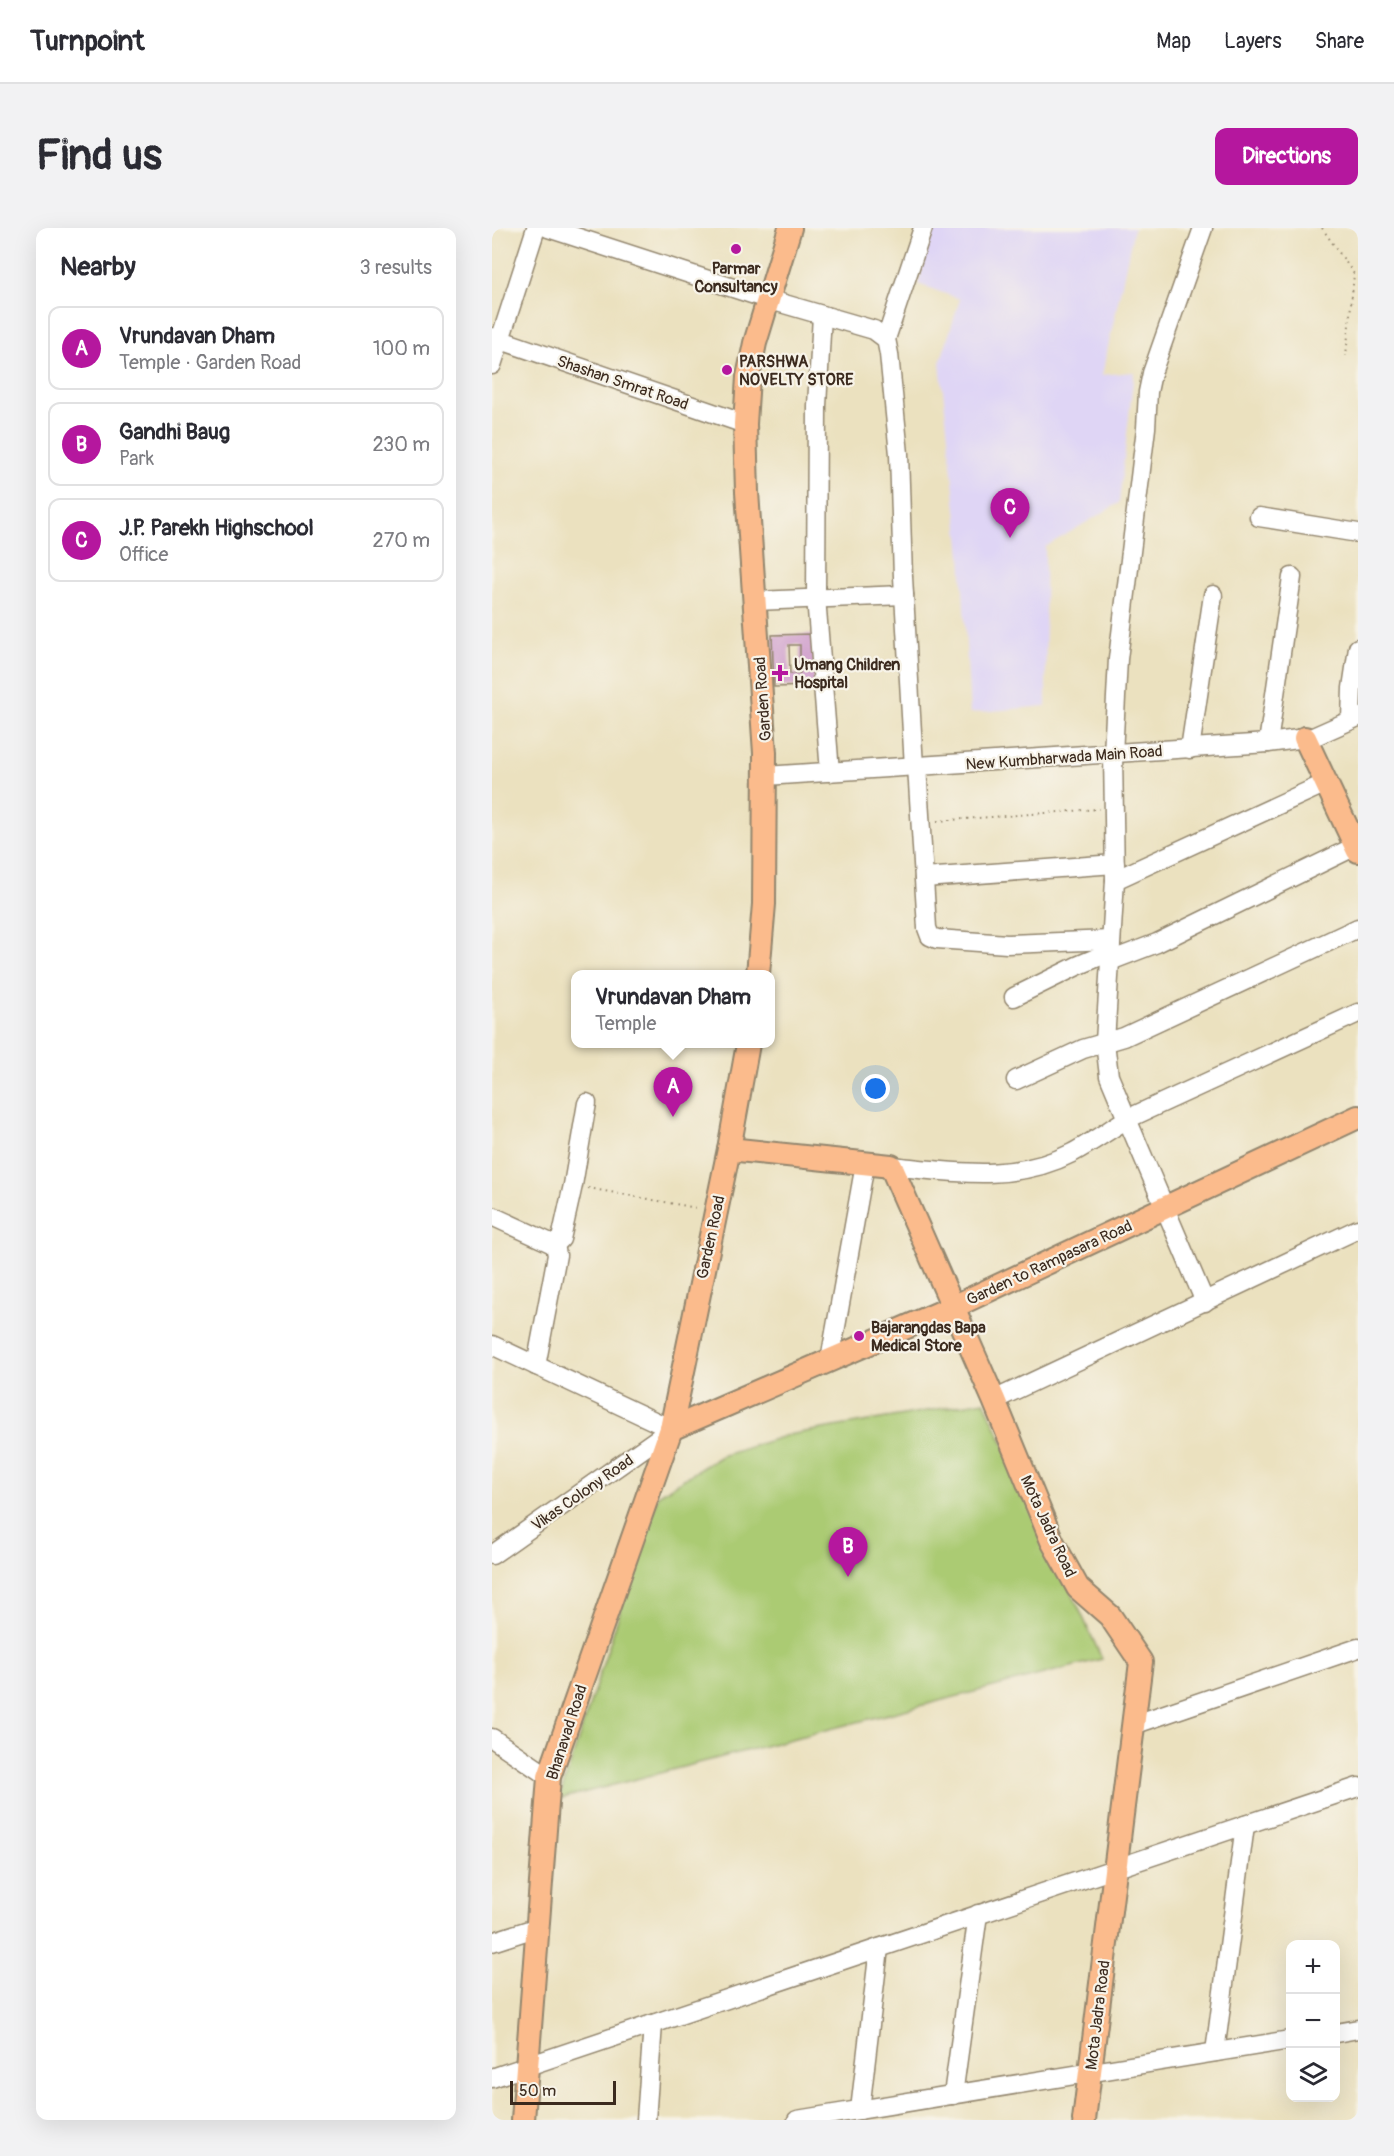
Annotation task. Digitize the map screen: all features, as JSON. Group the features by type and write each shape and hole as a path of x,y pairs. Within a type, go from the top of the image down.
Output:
{"main road":[{"name":"Garden Road","path":"758,970 764,904 765,776 747,492 745,424 748,376 767,298 790,228"},
{"path":"1305,738 1357,847"},
{"name":"Garden Road","path":"671,1429 729,1149 747,1048"},
{"name":"Garden to Rampasara Road","path":"671,1429 953,1307 1358,1117"},
{"path":"729,1149 891,1166"},
{"name":"Mota Jadra Road","path":"891,1166 994,1400 1052,1541 1084,1595 1110,1616 1141,1662 1084,2120"},
{"name":"Bhanavad Road","path":"523,2120 549,1777 671,1429"}],"street":[{"path":"492,365 496,339 537,228"},
{"path":"548,228 874,330 885,339"},
{"path":"923,228 885,339 889,354 899,454 904,595 927,928 934,938 1111,951"},
{"path":"1203,228 1152,373 1149,392 1118,659 1113,754 1115,872 1105,1042 1109,1076 1205,1302"},
{"path":"822,315 817,406 816,597 830,772"},
{"name":"Shashan Smrat Road","path":"496,339 745,424"},
{"path":"1259,517 1358,533"},
{"path":"1268,743 1292,577"},
{"path":"755,601 904,595"},
{"path":"1190,749 1213,595"},
{"path":"1355,719 1353,688 1358,648"},
{"name":"New Kumbharwada Main Road","path":"765,776 1268,743 1305,738 1335,729 1355,719"},
{"path":"924,878 1115,872 1326,783"},
{"path":"1014,997 1111,951 1157,943 1357,847"},
{"path":"1016,1080 1083,1049 1124,1037 1358,928"},
{"path":"891,1166 973,1174 1025,1170 1070,1154 1127,1119 1358,1013"},
{"path":"555,1245 561,1239 587,1103"},
{"path":"830,1360 865,1164"},
{"path":"492,1216 555,1245"},
{"path":"994,1400 1358,1229"},
{"path":"536,1366 557,1255 555,1245"},
{"path":"492,1345 671,1429"},
{"name":"Vikas Colony Road","path":"492,1555 671,1429"},
{"path":"1133,1725 1358,1648"},
{"path":"492,1738 549,1777"},
{"path":"492,2078 1358,1787"},
{"path":"1215,2052 1245,1825"},
{"path":"953,2095 978,1914"},
{"path":"492,1942 537,1927"},
{"path":"860,2110 879,1948"},
{"path":"646,2120 653,2024"},
{"path":"1340,2032 1358,2029"},
{"path":"797,2120 1286,2041"}],"path":[{"path":"1322,228 1354,274 1346,356"},
{"path":"920,823 1114,808"},
{"path":"573,1185 716,1211"}],"shaded area":[{"path":"932,228 1134,228 1102,375 1134,372 1119,503 1045,547 1046,706 970,713 961,555 940,363 960,299 918,284"}],"green space":[{"path":"984,1401 1102,1659 559,1799 658,1495 721,1456 788,1435"}],"building":[{"path":"813,634 815,686 774,687 772,635","holes":["789,645 800,645 800,673 790,674"]}],"place":[{"name":"Parmar Consultancy","path":"736,249"},
{"name":"PARSHWA NOVELTY STORE","path":"727,370"},
{"name":"J.P. Parekh Highschool","path":"1010,538"},
{"name":"Umang Children Hospital","path":"780,673"},
{"name":"Vrundavan Dham","path":"673,1117"},
{"name":"Bajarangdas Bapa Medical Store","path":"859,1336"},
{"name":"Gandhi Baug","path":"848,1577"}]}
